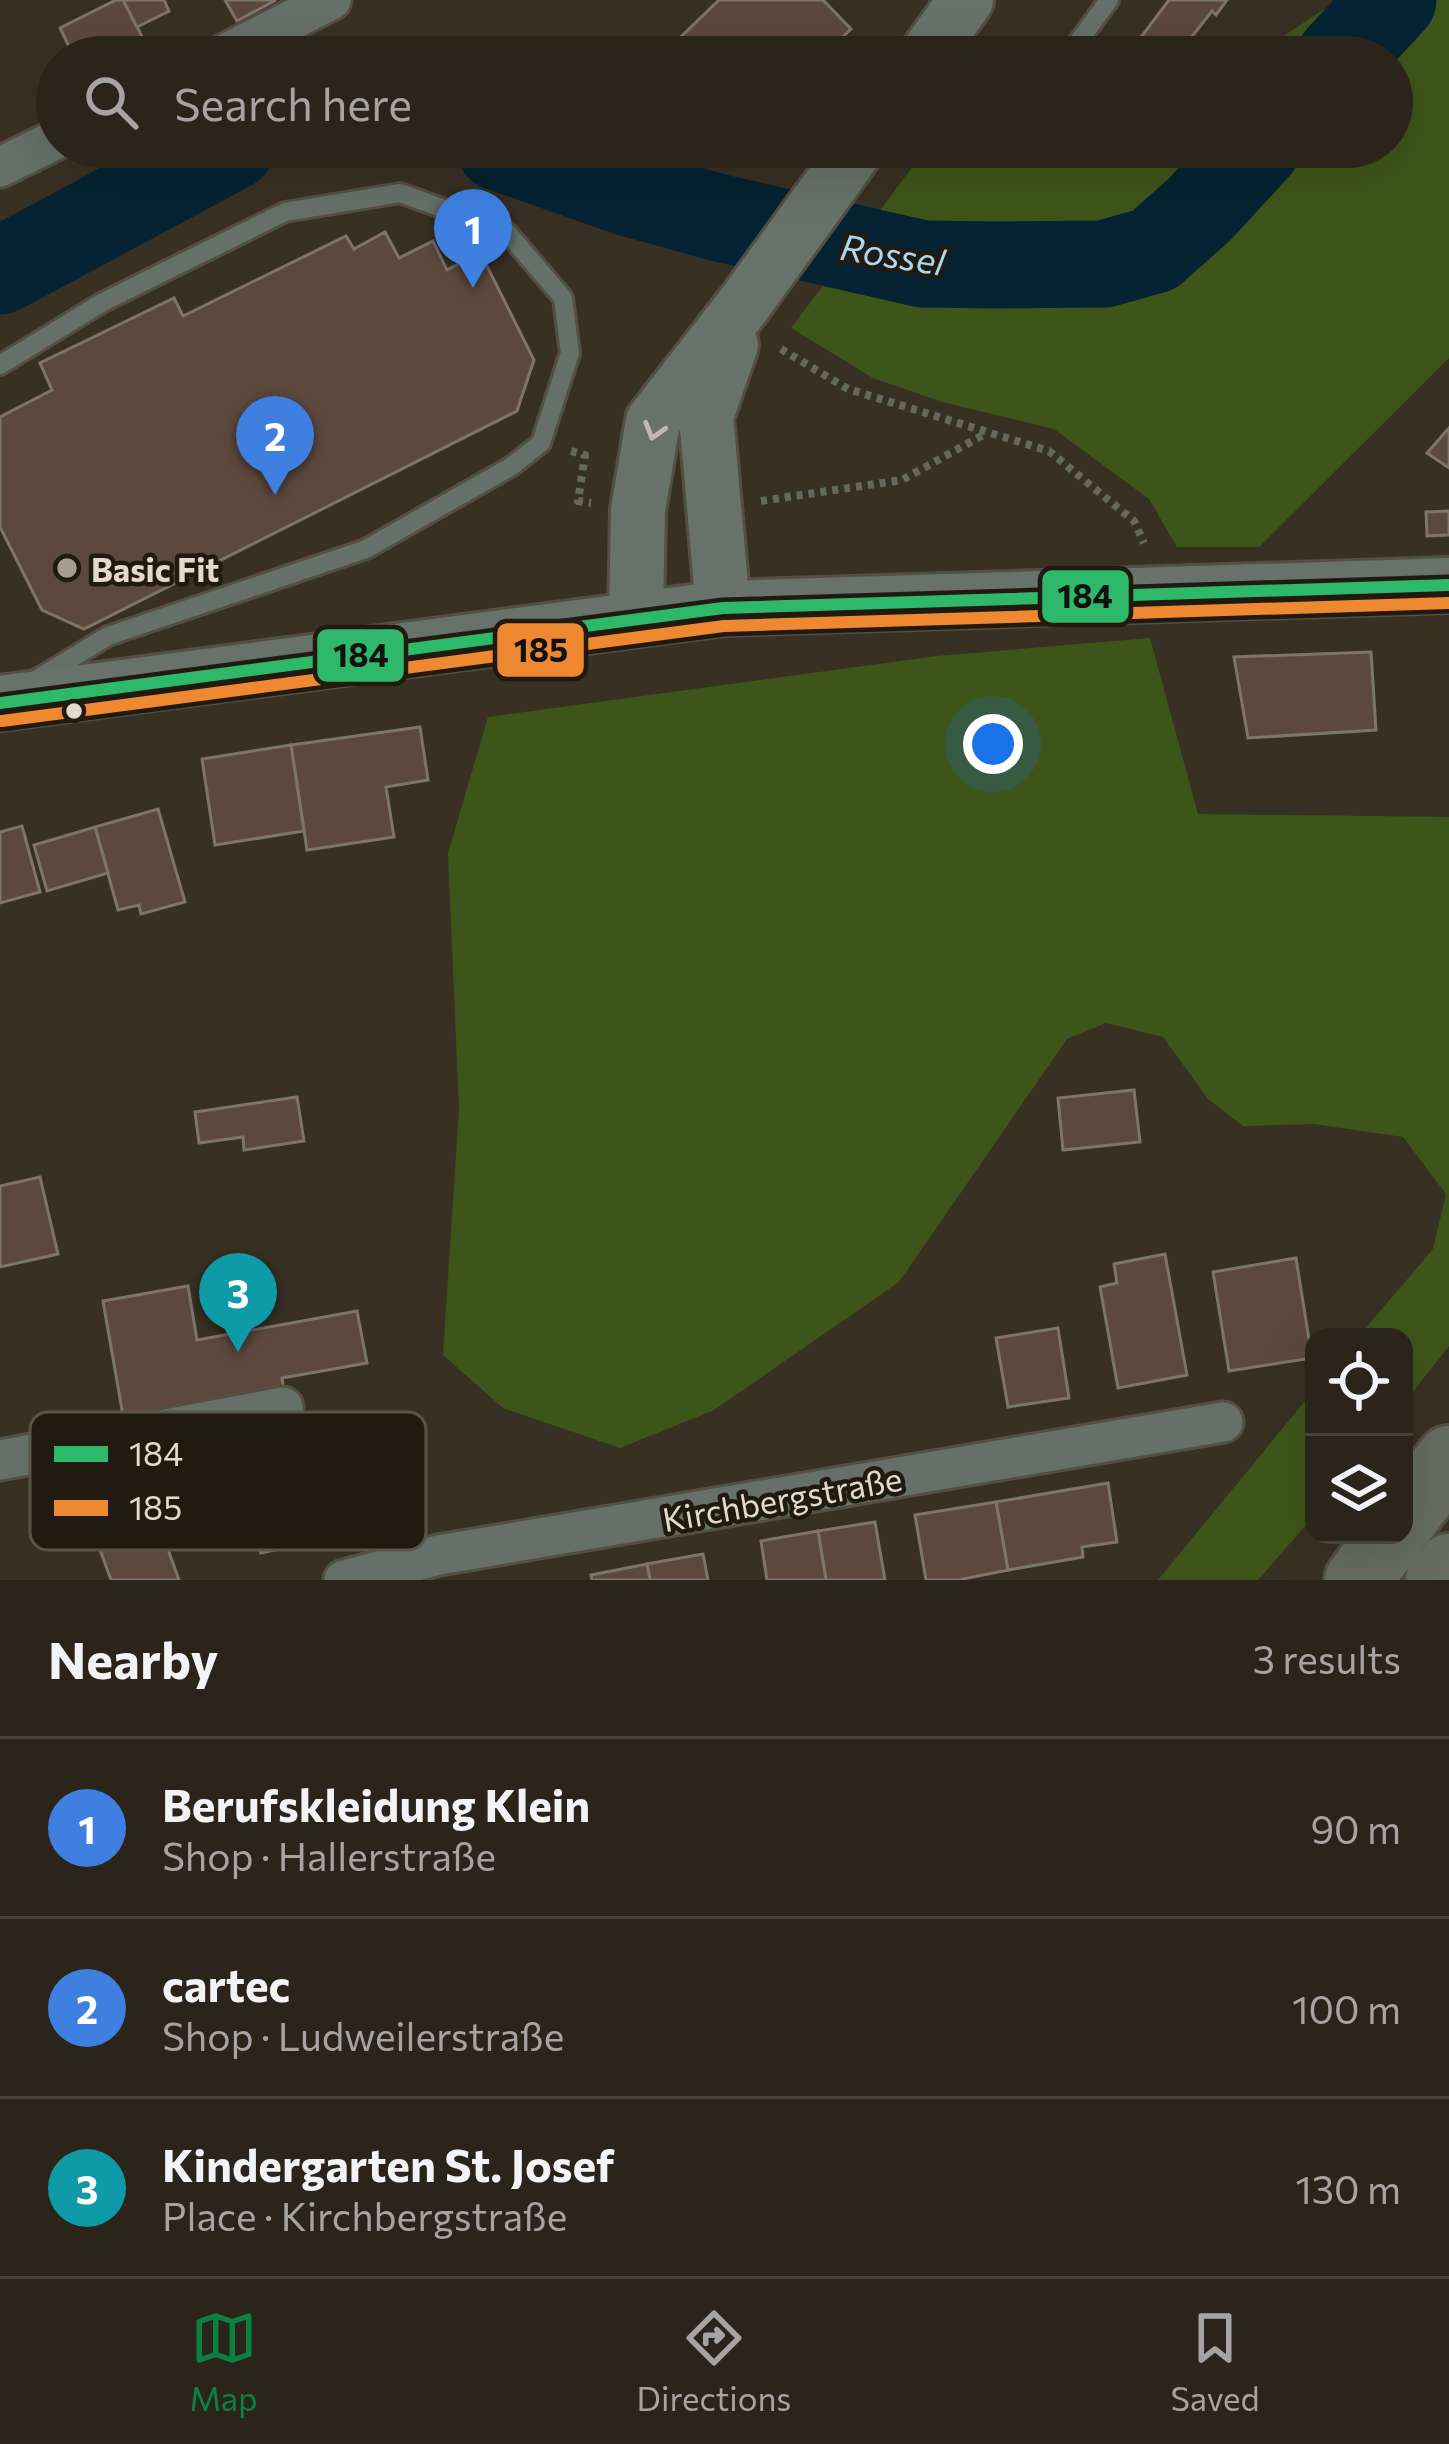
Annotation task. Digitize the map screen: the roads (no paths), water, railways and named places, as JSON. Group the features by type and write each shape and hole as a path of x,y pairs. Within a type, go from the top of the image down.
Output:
{"highway":[{"path":"1413,1507 1449,1459"},
{"path":"1358,1580 1385,1544"},
{"path":"1439,1580 1449,1567"}],"main road":[{"path":"947,36 967,0"},
{"path":"636,618 638,510 653,421 741,314 843,168"},
{"path":"723,608 706,416 741,314"},
{"path":"0,702 723,608 1449,585"}],"street":[{"path":"260,36 331,0"},
{"path":"0,167 36,149"},
{"path":"256,1412 283,1407"},
{"name":"Kirchbergstraße","path":"344,1580 439,1555 1223,1422"},
{"path":"0,1460 30,1454"}],"lane":[{"path":"1083,36 1109,0"},
{"path":"0,365 103,302 285,212 400,193 506,231 563,298 570,353 541,442 512,466 366,549 108,635 0,702"}],"waterway":[{"name":"Rossel","path":"1360,36 1393,0"},
{"name":"Rossel","path":"0,271 192,168"},
{"name":"Rossel","path":"558,168 720,218 923,264 1000,265 1104,264 1154,250 1238,168"}],"place":[{"name":"Berufskleidung Klein","path":"473,288"},
{"name":"cartec","path":"275,495"},
{"name":"Basic Fit","path":"67,568"},
{"name":"Kindergarten St. Josef","path":"238,1352"}]}
